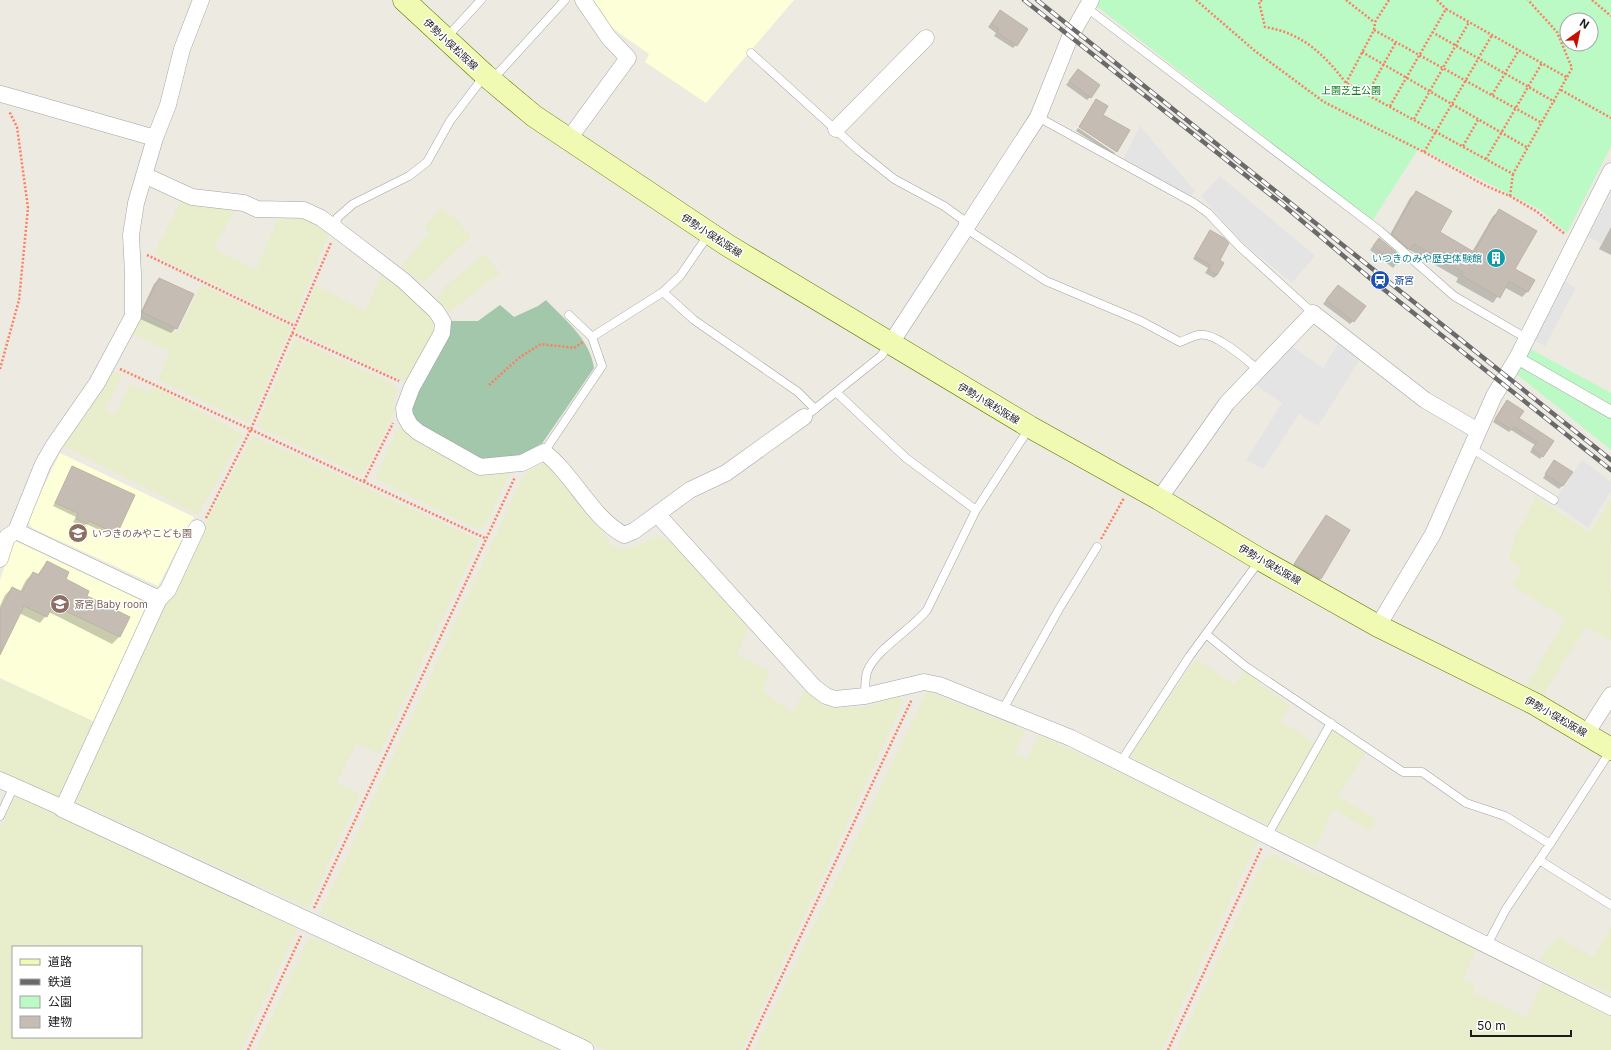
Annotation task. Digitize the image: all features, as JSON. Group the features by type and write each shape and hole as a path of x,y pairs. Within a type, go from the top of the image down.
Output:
{"main road":[{"name":"伊勢小俣松阪線","path":"404,0 488,78 534,116 709,233 1030,427 1159,499 1260,560 1378,626 1482,676 1586,734 1611,750"}],"street":[{"path":"0,559 8,534 54,445 109,364 133,316 131,235 136,203 155,138 168,106 182,49 201,0"},
{"path":"568,140 628,58 609,38 583,0"},
{"path":"891,343 1038,117 1070,37 1089,4"},
{"path":"836,129 926,38"},
{"path":"1,94 155,138"},
{"path":"1378,626 1433,534 1494,396 1516,358 1573,243 1611,171"},
{"path":"144,175 192,197 244,203 257,209 304,210 321,218 336,229 404,282 436,311 443,322 442,333 412,387 404,408 405,416 410,425 418,432 480,467 522,463 544,452 556,461 610,527 624,535 634,531 690,490 726,473 810,413"},
{"path":"1159,499 1227,403 1313,313 1425,400 1478,431"},
{"path":"1516,358 1611,412"},
{"path":"657,514 814,687 826,696 835,699 865,696 924,682 939,685 1071,738 1611,1007"},
{"path":"63,808 160,599 168,590 197,528"},
{"path":"8,534 160,599"},
{"path":"1586,734 1611,695"},
{"path":"7,783 584,1050"}],"lane":[{"path":"445,39 481,0"},
{"path":"336,229 336,218 353,204 409,176 427,162 450,121 488,78 566,0"},
{"path":"1089,4 1380,231 1454,296 1526,338"},
{"path":"751,53 894,179 944,206 962,219 965,228 1046,281 1142,321 1180,342 1198,334 1208,336 1229,347 1259,370"},
{"path":"1038,117 1187,199 1208,213 1240,247 1313,313"},
{"path":"592,337 663,292 680,276 709,233"},
{"path":"663,292 694,320 798,392 810,413 838,393 882,356 891,343"},
{"path":"544,452 602,366 592,337 569,315"},
{"path":"838,393 906,458 976,510"},
{"path":"865,696 867,671 882,652 919,620 927,610 976,510 1030,427"},
{"path":"1471,448 1554,500"},
{"path":"1002,711 1059,609 1097,547"},
{"path":"1120,763 1189,657 1260,560"},
{"path":"1206,634 1245,666 1403,772 1422,772 1466,803 1504,816 1550,844"},
{"path":"1267,836 1331,723"},
{"path":"1488,945 1506,910 1611,750"},
{"path":"0,816 7,783"},
{"path":"1539,860 1611,905"}],"path":[{"path":"1196,0 1255,51 1324,102 1424,152 1486,186 1510,196 1536,211 1573,243"},
{"path":"1262,0 1259,2 1265,27 1278,29 1306,42 1327,58 1346,83 1513,174"},
{"path":"1346,0 1375,22"},
{"path":"1346,83 1374,30 1375,22 1390,0"},
{"path":"1437,0 1446,9 1568,78"},
{"path":"1510,196 1513,174 1555,102 1572,68 1557,32 1528,0"},
{"path":"1592,0 1611,16"},
{"path":"1390,106 1446,9"},
{"path":"1414,119 1469,22"},
{"path":"1374,30 1542,123"},
{"path":"1432,32 1555,102"},
{"path":"1424,152 1492,35"},
{"path":"1367,94 1396,42"},
{"path":"1492,95 1518,50"},
{"path":"1362,52 1528,148"},
{"path":"1486,159 1542,63"},
{"path":"1561,90 1611,118"},
{"path":"0,369 19,300 28,208 17,127 1,94"},
{"path":"1463,146 1478,120"},
{"path":"197,528 204,522 251,429 336,229"},
{"path":"132,248 295,326"},
{"path":"292,333 412,387"},
{"path":"489,385 520,358 542,344 574,348 592,337"},
{"path":"109,364 485,538"},
{"path":"364,481 397,415 404,408"},
{"path":"248,1050 485,538 522,463"},
{"path":"1097,547 1132,484"},
{"path":"747,1050 913,697 912,684"},
{"path":"1168,1050 1267,836"}],"shaded area":[{"path":"591,0 794,0 706,103 645,62 649,54 608,25"},
{"path":"1140,126 1195,191 1190,198 1123,160"},
{"path":"1220,176 1315,256 1292,283 1240,240 1201,196"},
{"path":"1611,194 1611,227 1601,244 1588,236"},
{"path":"182,199 201,206 235,209 214,248 256,270 279,217 301,216 329,233 293,322 158,257 155,251"},
{"path":"441,208 456,219 471,237 423,283 401,267 429,233 424,227"},
{"path":"481,256 486,256 500,273 449,312 437,300 443,288"},
{"path":"382,273 400,286 434,319 437,327 410,384 297,331 316,285 365,311"},
{"path":"1564,281 1576,288 1545,346 1532,339"},
{"path":"201,285 291,327 249,423 158,380 170,351 132,334 140,316 178,333"},
{"path":"546,300 582,339 592,358 594,368 541,445 518,459 479,463 419,428 408,405 449,321 478,321 500,305 514,317 538,306"},
{"path":"295,339 391,383 397,391 392,406 399,409 394,414 362,476 257,426"},
{"path":"1341,339 1363,355 1318,426 1299,414 1263,469 1246,460 1282,403 1254,384 1291,346 1323,368"},
{"path":"112,371 122,375 105,409 115,415 130,384 150,393 152,388 160,390 243,434 198,515 64,446"},
{"path":"399,427 511,471 485,526 479,529 467,524 379,481 376,475"},
{"path":"253,436 479,540 379,754 357,743 336,783 360,794 308,908 76,802 77,787 164,602"},
{"path":"60,453 194,517 158,586 32,528 27,520"},
{"path":"1582,460 1611,482 1611,491 1588,528 1553,503"},
{"path":"545,463 590,513 611,545 621,550 635,547 657,536 671,542 749,626 737,655 769,671 762,691 793,713 805,689 823,706 833,708 861,708 900,697 903,703 742,1050 606,1050 320,914 521,481 528,471"},
{"path":"1536,497 1590,533 1611,499 1611,641 1586,627 1540,700 1523,691 1566,619 1512,585 1522,569 1509,560 1515,537"},
{"path":"13,540 151,605 97,723 0,678 0,580"},
{"path":"1196,659 1235,685 1245,670 1261,681 1260,685 1290,705 1280,720 1314,743 1268,825 1129,756"},
{"path":"0,680 91,720 95,726 62,802 0,774"},
{"path":"927,691 1025,730 1014,754 1027,759 1039,735 1259,838 1161,1050 754,1050"},
{"path":"1331,730 1366,753 1338,796 1377,820 1369,831 1334,809 1315,848 1275,829"},
{"path":"17,793 291,924 297,929 241,1050 0,1050 0,829"},
{"path":"1274,855 1324,878 1327,874 1476,949 1463,980 1476,985 1472,992 1526,1017 1544,981 1611,1015 1611,1050 1176,1050 1264,859"},
{"path":"1611,926 1611,994 1540,960 1557,937 1593,957"},
{"path":"316,938 560,1050 256,1050 306,944 310,939"}],"green space":[{"name":"上園芝生公園","path":"1098,0 1611,0 1611,146 1567,233 1539,209 1419,148 1372,221 1095,5"},
{"path":"1527,347 1611,393 1611,450 1514,372"}],"building":[{"path":"1000,10 1028,29 1017,46 997,32 999,29 991,24"},
{"path":"1078,69 1100,85 1091,98 1069,81"},
{"path":"1096,99 1108,106 1103,115 1130,130 1117,152 1079,127"},
{"path":"1416,191 1452,211 1440,232 1474,252 1499,209 1537,231 1515,269 1535,280 1528,292 1509,281 1500,298 1461,275 1463,272 1414,244 1410,250 1392,234"},
{"path":"1210,230 1224,238 1229,243 1220,260 1224,263 1217,275 1208,270 1210,265 1195,256"},
{"path":"1379,238 1403,258 1397,265 1373,246"},
{"path":"159,278 194,294 177,329 142,312"},
{"path":"1338,285 1366,306 1354,322 1326,300"},
{"path":"1507,400 1524,411 1519,418 1554,441 1543,457 1532,449 1537,442 1514,427 1512,430 1495,419"},
{"path":"1554,460 1573,472 1563,486 1545,474"},
{"name":"いつきのみやこども園","path":"72,466 135,495 117,534 89,521 87,524 76,519 78,513 55,503"},
{"path":"1326,515 1350,530 1321,579 1294,564"},
{"path":"47,561 69,572 66,579 89,591 87,596 130,617 120,637 53,605 47,617 24,606 0,655 0,611 12,587 22,592 33,572 39,575"}],"railway":[{"path":"1024,0 1282,204 1372,280 1611,470"},
{"path":"1037,0 1611,460"}],"place":[{"name":"いつきのみや歴史体験館","path":"1496,258"},
{"name":"斎宮","path":"1380,280"},
{"name":"いつきのみやこども園","path":"78,533"},
{"name":"斎宮 Baby room","path":"60,604"}]}
